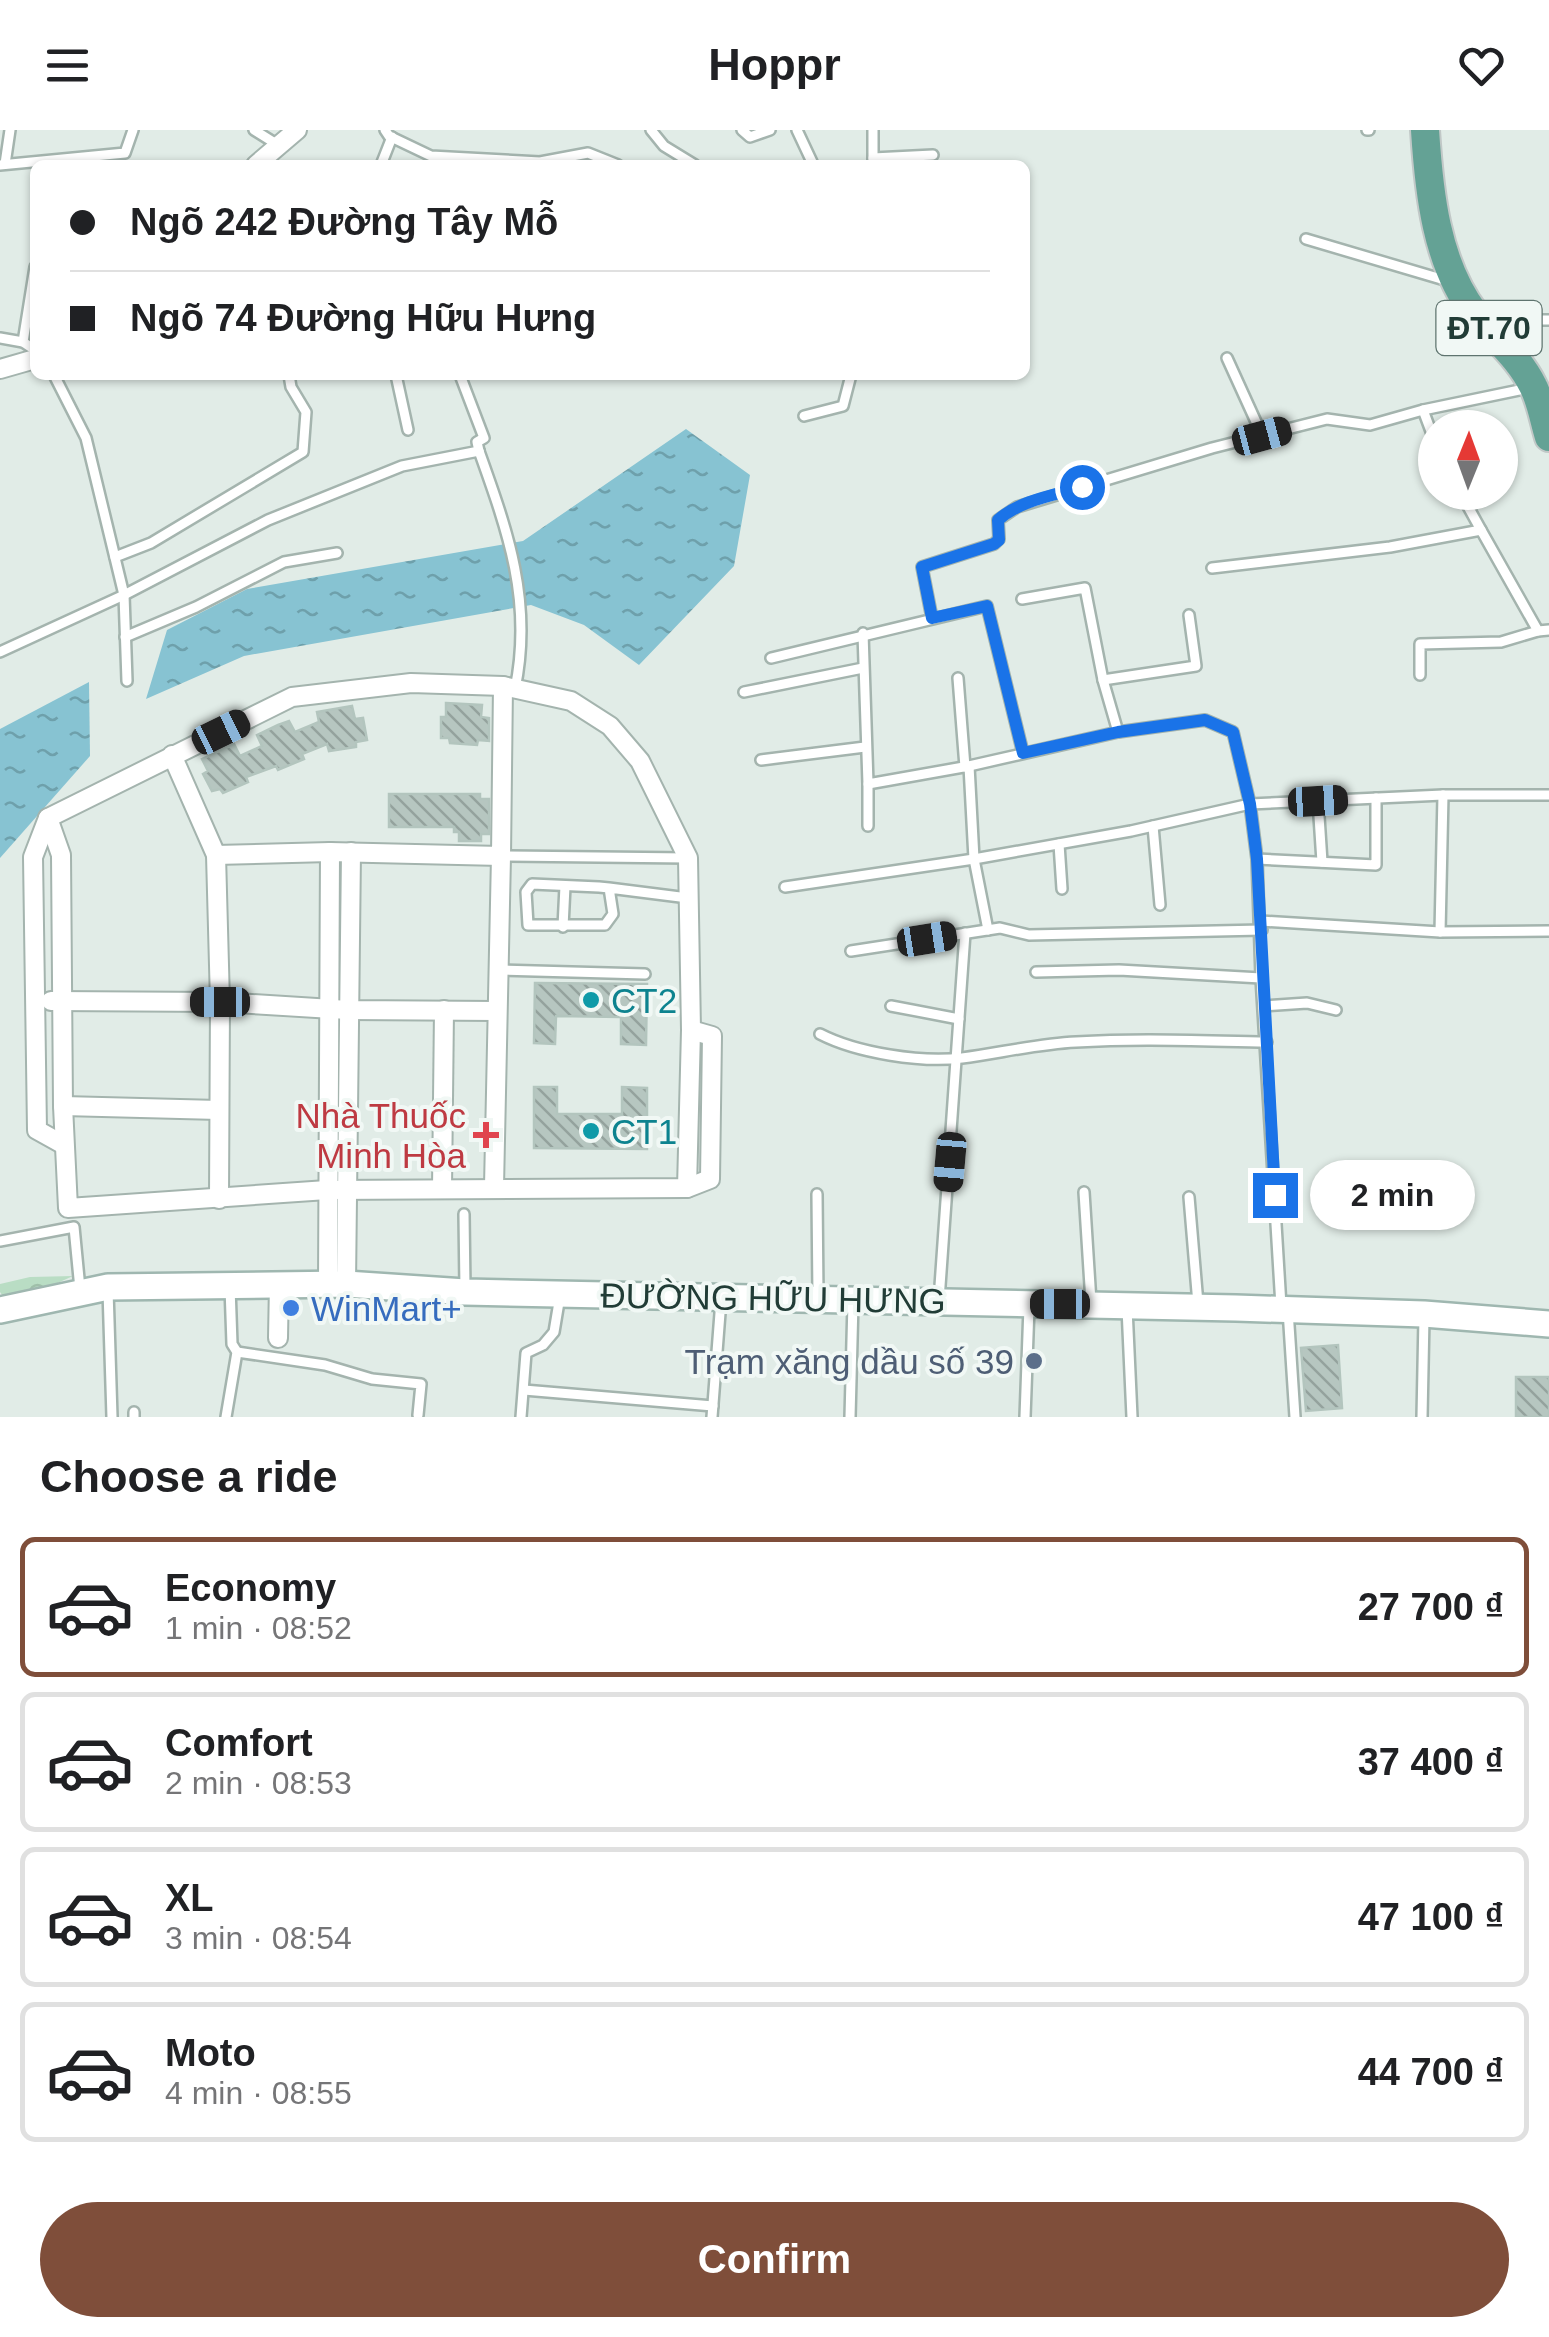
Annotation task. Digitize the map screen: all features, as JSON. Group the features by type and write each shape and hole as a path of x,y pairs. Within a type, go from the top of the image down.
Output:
{"main road":[{"name":"ĐT.70","path":"1425,130 1433,216 1456,283 1474,313 1534,387 1549,438"},
{"name":"ĐƯỜNG HỮU HƯNG","path":"0,1310 108,1287 279,1283 465,1292 1285,1309 1549,1324"}],"street":[{"path":"262,160 298,130"},
{"path":"0,369 30,360"},
{"path":"64,1145 37,1130 33,858 48,818 292,697 412,683 509,687 571,701 610,726 640,761 688,858 691,1030 687,1188"},
{"path":"494,1187 500,856 509,687"},
{"path":"172,755 216,854 219,1199"},
{"path":"48,818 61,855 62,1106 68,1208 336,1190 687,1188 710,1179 712,1036 691,1030"},
{"path":"330,852 328,1009 337,1284"},
{"path":"336,1190 348,1010 350,852"},
{"path":"216,854 500,856"},
{"path":"35,1000 496,1011"},
{"path":"442,1188 444,1010"},
{"path":"62,1106 219,1110"},
{"path":"278,1338 279,1283"}],"lane":[{"path":"11,130 2,164 30,161"},
{"path":"46,160 124,153 133,130"},
{"path":"254,130 278,145"},
{"path":"651,130 664,146 687,160"},
{"path":"742,130 750,137 770,130"},
{"path":"797,130 811,160"},
{"path":"873,130 873,160"},
{"path":"383,160 389,134 430,156 479,160"},
{"path":"551,160 588,153 606,160"},
{"path":"890,160 933,155"},
{"path":"1306,239 1456,283"},
{"path":"23,342 30,298"},
{"path":"1493,333 1518,320 1549,320"},
{"path":"0,338 30,347"},
{"path":"1227,358 1262,436"},
{"path":"57,380 86,438 115,557 124,596 127,681"},
{"path":"115,557 151,542 303,452 306,412 290,380"},
{"path":"397,380 408,430"},
{"path":"462,380 484,438 477,442 479,451 518,578 523,620 509,687"},
{"path":"804,416 844,406 850,380"},
{"path":"1423,410 1534,387"},
{"path":"932,618 922,567 994,544 999,540 998,520 1017,507 1326,419 1370,426 1418,412"},
{"path":"0,652 124,596 268,520 402,466 479,451"},
{"path":"1420,676 1420,644 1501,642 1543,630 1470,510"},
{"path":"1212,568 1390,547 1482,530"},
{"path":"125,636 196,608 284,562 337,552"},
{"path":"1022,599 1085,588 1102,680 1118,732"},
{"path":"770,658 987,606 1023,753"},
{"path":"1102,680 1196,666 1189,615"},
{"path":"863,634 868,826"},
{"path":"744,692 863,668"},
{"path":"958,678 974,859 988,930"},
{"path":"868,784 967,767 1118,732 1205,720 1233,732 1250,804 1257,859 1261,978 1295,1417"},
{"path":"762,760 865,746"},
{"path":"785,887 1059,844 1250,804 1549,794"},
{"path":"1440,932 1443,795"},
{"path":"1257,859 1376,864 1376,798"},
{"path":"1318,801 1322,862"},
{"path":"1153,826 1160,905"},
{"path":"1059,844 1062,890"},
{"path":"500,856 688,858"},
{"path":"609,888 613,914 605,925 528,925 526,892 532,884 609,888 689,898"},
{"path":"563,927 566,886"},
{"path":"852,951 1000,928 1029,935 1262,926 1440,932 1549,930"},
{"path":"939,1301 965,934"},
{"path":"497,970 645,974"},
{"path":"1036,972 1119,970 1261,978"},
{"path":"1264,1006 1307,1003 1336,1010"},
{"path":"890,1006 959,1020"},
{"path":"820,1034 842,1046 894,1055 958,1058 1042,1044 1124,1039 1267,1042"},
{"path":"690,1091 712,1091"},
{"path":"1084,1192 1092,1304"},
{"path":"817,1194 818,1298"},
{"path":"1189,1197 1198,1307"},
{"path":"464,1214 465,1292"},
{"path":"0,1241 74,1227 80,1291"},
{"path":"226,1417 237,1352 232,1344 230,1284"},
{"path":"108,1287 112,1417"},
{"path":"520,1417 526,1353 543,1345 554,1332 561,1293"},
{"path":"524,1390 712,1411 721,1297"},
{"path":"850,1417 853,1299"},
{"path":"1026,1417 1029,1304"},
{"path":"1128,1305 1132,1417"},
{"path":"1422,1417 1424,1314"},
{"path":"237,1352 324,1365 372,1380 421,1384 418,1415"}],"green space":[{"path":"73,1276 9,1305 0,1292 0,1284 30,1277"}],"water":[{"path":"686,429 750,475 734,566 639,665 584,625 531,605 244,656 146,699 167,630 247,589 523,541"},
{"path":"89,682 90,756 0,858 0,729"}],"building":[{"path":"446,703 482,705 481,717 489,718 489,741 478,740 477,745 450,743 449,738 441,738"},
{"path":"352,706 355,719 363,718 367,740 356,742 356,747 329,751 327,744 278,770 276,766 246,777 248,782 223,793 220,789 212,791 203,774 208,771 202,759 234,744 240,756 262,746 257,735 278,725 289,721 295,732 319,722 317,712"},
{"path":"389,794 480,794 480,799 489,799 489,834 481,834 481,841 459,841 459,832 454,832 454,827 389,827"},
{"name":"CT2","path":"535,983 647,984 646,1045 621,1044 621,1017 556,1016 555,1044 534,1043"},
{"name":"CT1","path":"534,1087 557,1087 557,1114 622,1114 622,1087 647,1088 647,1149 534,1148"},
{"path":"1338,1345 1342,1408 1306,1411 1301,1348"},
{"path":"1516,1377 1549,1377 1549,1417 1516,1417"}],"place":[{"name":"CT2","path":"591,1000"},
{"name":"CT1","path":"591,1131"},
{"name":"Nhà Thuốc Minh Hòa","path":"486,1135"},
{"name":"WinMart+","path":"291,1308"},
{"name":"Trạm xăng dầu số 39","path":"1034,1361"}],"route":[{"path":"1082,487 1005,514 998,520 999,540 994,544 922,567 932,618 987,606 1023,753 1118,732 1205,720 1233,732 1250,804 1257,859 1275,1195"}]}
